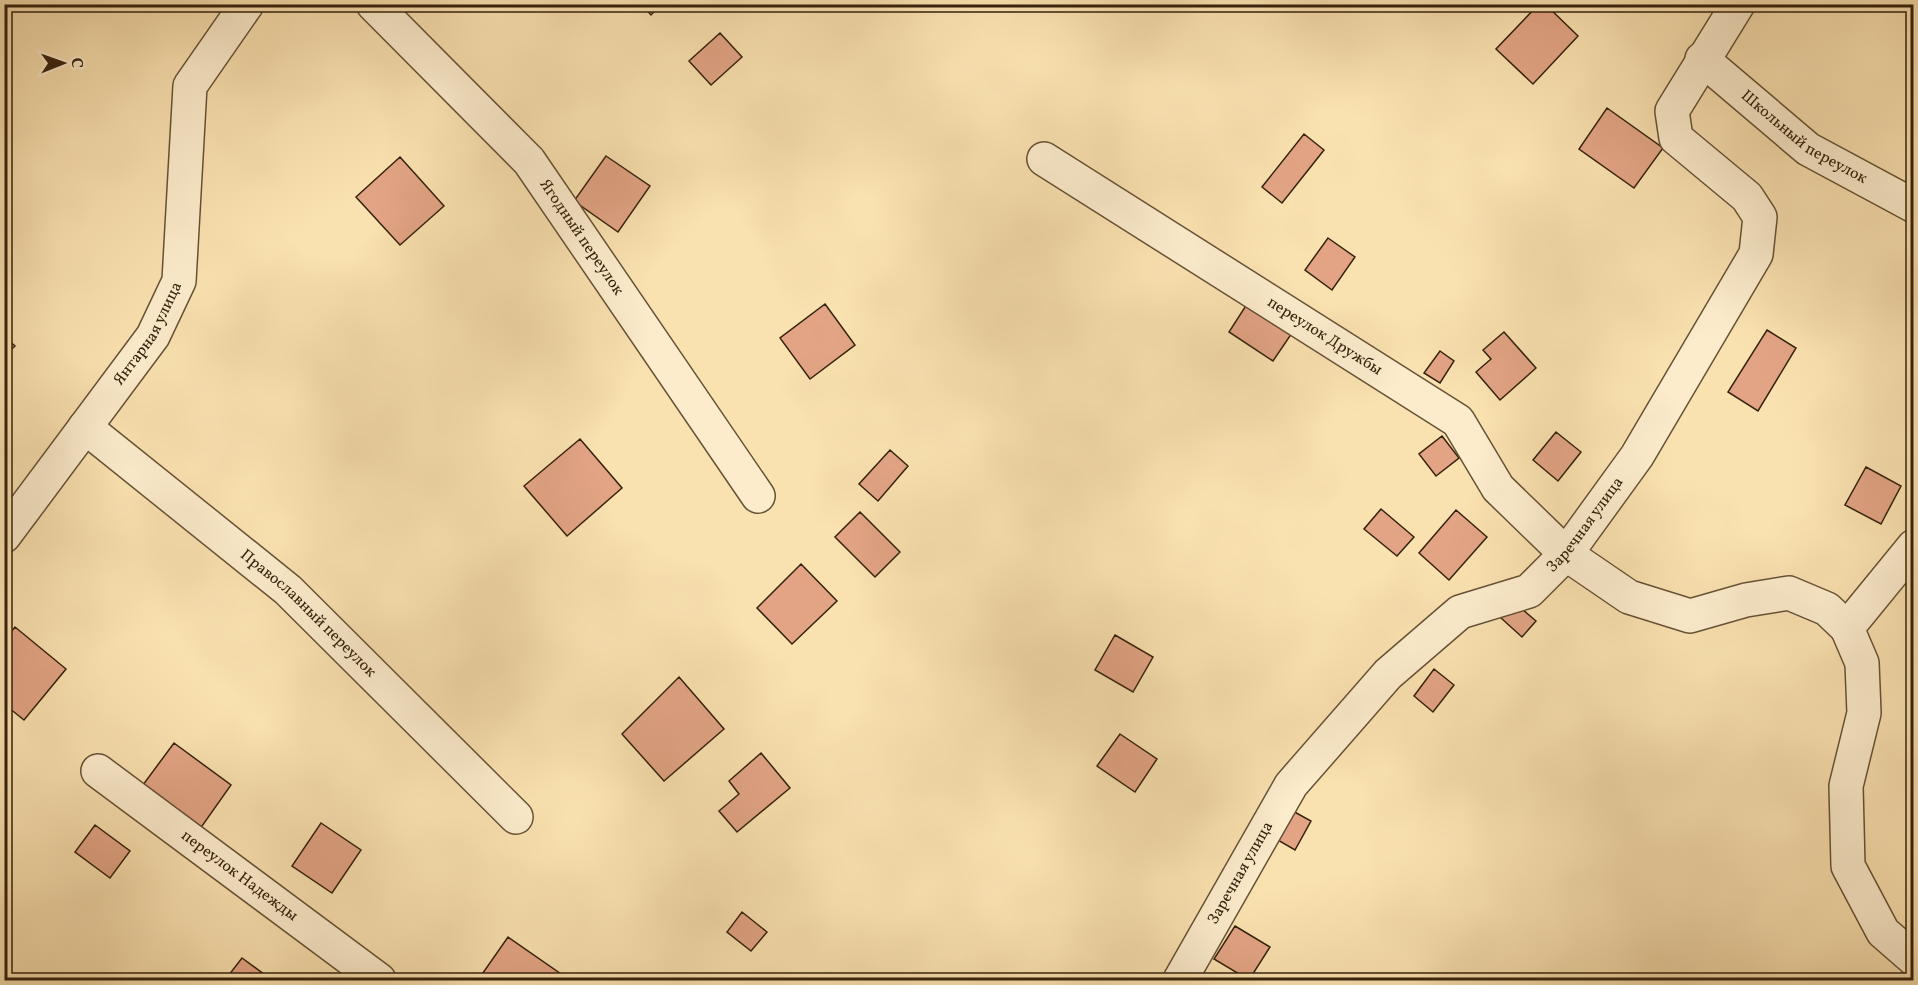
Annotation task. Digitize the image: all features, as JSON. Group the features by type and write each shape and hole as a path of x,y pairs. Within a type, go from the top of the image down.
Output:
{"street":[{"name":"Янтарная улица","path":"9,520 85,427 153,336 179,281 190,86 247,4"},
{"name":"Ягодный переулок","path":"374,4 529,161 758,496"},
{"name":"Заречная улица","path":"1180,981 1291,785 1388,674 1460,612 1529,591 1566,554 1637,456 1756,254 1760,217 1747,197 1676,138 1672,111 1738,4"},
{"name":"Школьный переулок","path":"1702,59 1808,149 1914,206"},
{"name":"переулок Дружбы","path":"1044,159 1458,422 1498,488 1566,554 1629,597 1690,616 1746,600 1789,593 1827,609 1847,628"},
{"name":"Православный переулок","path":"85,427 288,590 516,817"},
{"path":"1914,546 1847,628 1862,663 1864,713 1846,786 1848,866 1883,932 1914,959"},
{"name":"переулок Надежды","path":"98,771 379,981"}],"building":[{"path":"641,4 662,4 651,15"},
{"path":"1539,4 1545,4 1578,36 1533,84 1496,49"},
{"path":"720,33 742,57 711,85 689,61"},
{"path":"1607,108 1663,148 1634,188 1579,149"},
{"path":"1304,134 1324,150 1282,203 1262,187"},
{"path":"606,156 650,186 618,232 574,201"},
{"path":"400,157 444,206 400,245 356,197"},
{"path":"1328,238 1355,257 1332,290 1305,270"},
{"path":"825,304 855,345 810,379 780,338"},
{"path":"1247,304 1292,333 1273,361 1229,332"},
{"path":"1767,330 1796,348 1758,411 1728,392"},
{"path":"1504,332 1536,368 1500,400 1476,372 1491,359 1483,350"},
{"path":"4,336 15,346 4,356"},
{"path":"1440,351 1454,361 1440,383 1424,373"},
{"path":"1556,432 1581,452 1558,481 1533,460"},
{"path":"1442,436 1459,458 1436,476 1419,454"},
{"path":"580,439 622,488 567,536 524,486"},
{"path":"890,450 908,466 878,501 859,484"},
{"path":"1866,467 1901,486 1881,524 1845,505"},
{"path":"1381,509 1414,537 1397,556 1364,529"},
{"path":"1456,510 1487,537 1449,580 1419,553"},
{"path":"860,512 900,552 875,577 835,537"},
{"path":"801,564 837,601 792,644 757,608"},
{"path":"1515,603 1536,621 1522,637 1501,618"},
{"path":"15,627 66,669 24,720 4,704 4,640"},
{"path":"1115,635 1153,657 1133,692 1095,670"},
{"path":"1434,669 1454,685 1433,712 1414,696"},
{"path":"679,677 724,729 664,781 622,734"},
{"path":"1120,734 1157,759 1135,792 1097,766"},
{"path":"174,743 231,785 195,836 137,793"},
{"path":"761,753 790,788 737,832 719,811 739,794 729,781"},
{"path":"1291,810 1311,821 1295,850 1276,839"},
{"path":"321,823 361,850 332,893 292,866"},
{"path":"95,825 130,851 110,878 75,852"},
{"path":"742,912 767,932 751,951 727,932"},
{"path":"1235,926 1270,947 1249,980 1214,959"},
{"path":"508,937 561,974 557,980 478,980"},
{"path":"242,958 272,980 225,980"}]}
